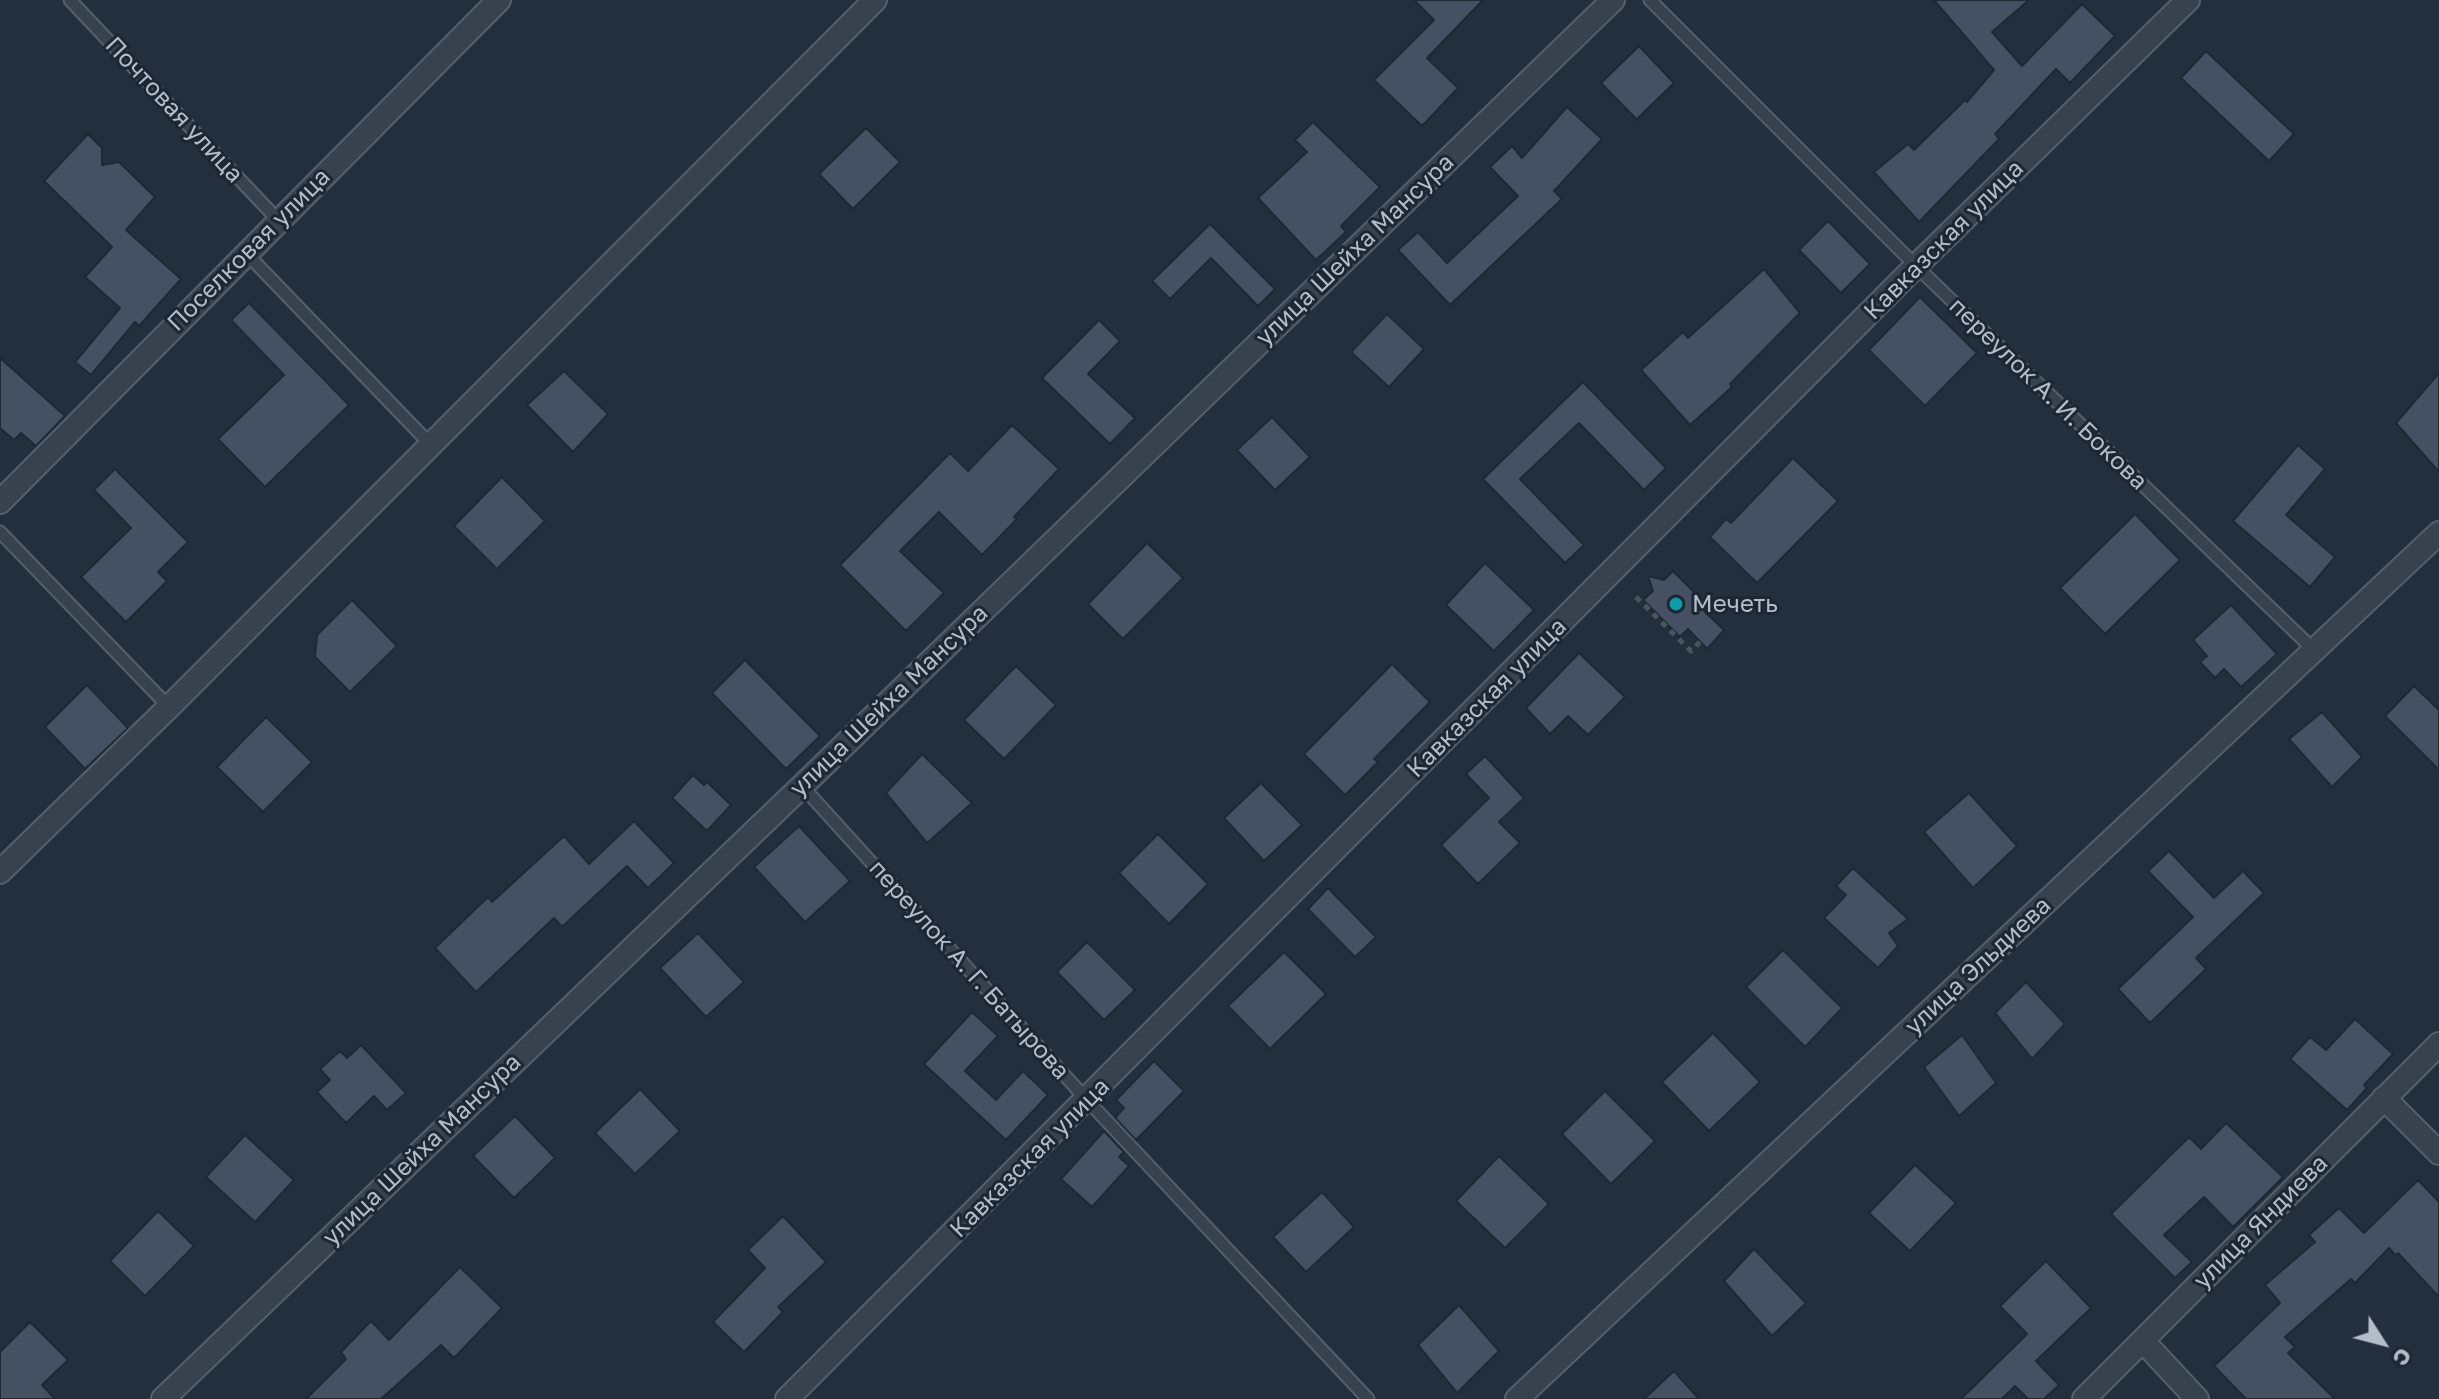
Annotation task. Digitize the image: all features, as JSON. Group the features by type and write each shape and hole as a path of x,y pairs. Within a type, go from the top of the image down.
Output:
{"street":[{"name":"Поселковая улица","path":"0,502 499,0"},
{"path":"0,872 169,707 875,0"},
{"name":"улица Шейха Мансура","path":"163,1399 802,786 1613,0"},
{"name":"Кавказская улица","path":"787,1399 1916,266 2188,0"},
{"name":"улица Эльдиева","path":"1517,1399 2439,533"},
{"name":"улица Яндиева","path":"2084,1399 2439,1044"},
{"path":"2384,1098 2439,1153"},
{"path":"2143,1341 2197,1399"}],"lane":[{"name":"Почтовая улица","path":"70,0 278,220"},
{"name":"переулок А. И. Бокова","path":"1650,0 1916,266 2314,650"},
{"path":"246,253 431,445"},
{"path":"0,532 169,707"},
{"name":"переулок А. Г. Батырова","path":"802,786 1087,1100 1368,1399"}],"path":[{"path":"1636,597 1691,651 1700,642"}],"building":[{"path":"1414,0 1483,0 1427,58 1458,88 1422,126 1374,80 1434,20"},
{"path":"1934,0 2029,0 1992,32 2022,66 2082,4 2115,36 2070,83 2056,69 1995,134 1999,139 1919,222 1874,172 1908,144 1914,150 1965,100 1967,102 1994,70"},
{"path":"1639,46 1674,83 1638,121 1601,83"},
{"path":"2206,51 2294,134 2269,161 2181,78"},
{"path":"1567,107 1602,139 1554,191 1562,199 1450,305 1398,250 1418,232 1447,263 1518,196 1490,167 1512,146 1522,158"},
{"path":"1313,122 1380,187 1341,226 1346,232 1316,260 1258,198 1307,152 1295,140"},
{"path":"866,128 900,162 853,209 819,174"},
{"path":"88,134 102,148 102,165 119,162 155,197 126,230 181,279 139,326 135,322 91,375 75,362 120,308 85,277 112,247 44,181"},
{"path":"1828,221 1870,264 1841,293 1799,250"},
{"path":"1210,224 1275,289 1258,306 1211,258 1170,299 1152,281"},
{"path":"1764,269 1800,313 1730,384 1732,387 1690,425 1641,370 1683,332 1688,338"},
{"path":"1920,297 1977,353 1925,406 1869,350"},
{"path":"249,303 349,405 265,487 218,439 284,375 231,320"},
{"path":"1387,314 1424,349 1389,387 1351,352"},
{"path":"1099,320 1120,341 1088,374 1135,418 1110,444 1042,378"},
{"path":"0,358 65,416 36,446 21,433 14,440 0,428"},
{"path":"564,371 608,414 573,452 527,405"},
{"path":"2439,373 2439,472 2396,423"},
{"path":"1583,382 1666,468 1644,490 1579,423 1520,479 1584,545 1565,563 1483,479"},
{"path":"1272,417 1310,457 1275,490 1237,450"},
{"path":"1012,425 1059,469 982,555 939,512 900,551 944,593 906,631 840,565 950,453 968,471"},
{"path":"2298,445 2325,469 2286,515 2335,557 2310,587 2233,521"},
{"path":"1793,458 1838,501 1757,583 1710,537 1726,519 1731,523"},
{"path":"115,469 188,542 158,572 167,581 126,622 81,577 131,528 94,490"},
{"path":"502,477 545,521 497,569 454,526"},
{"path":"2135,514 2180,560 2105,634 2060,588"},
{"path":"1147,543 1183,578 1123,639 1088,604"},
{"path":"1485,563 1534,610 1494,651 1446,605"},
{"name":"Мечеть","path":"1673,571 1709,607 1705,612 1724,630 1707,649 1688,629 1680,637 1643,600 1653,591 1648,576 1664,580"},
{"path":"352,600 397,646 350,692 315,657 317,635"},
{"path":"2231,605 2277,654 2241,687 2224,669 2215,678 2200,662 2207,656 2193,640"},
{"path":"1579,653 1625,697 1588,735 1568,716 1550,734 1526,708"},
{"path":"745,660 820,736 786,769 712,693"},
{"path":"1392,664 1430,702 1374,759 1378,762 1345,795 1304,754"},
{"path":"1016,666 1056,705 1004,759 964,720"},
{"path":"87,685 128,728 85,769 45,727"},
{"path":"2414,686 2439,710 2439,770 2385,716"},
{"path":"2322,712 2362,757 2332,787 2289,739"},
{"path":"266,717 312,762 263,812 217,767"},
{"path":"922,754 972,803 927,843 886,793"},
{"path":"1485,756 1524,798 1499,822 1520,843 1478,884 1441,845 1489,798 1466,774"},
{"path":"693,775 704,785 707,782 731,805 707,831 672,798"},
{"path":"1261,783 1302,825 1264,861 1224,818"},
{"path":"1969,793 2017,846 1973,888 1924,832"},
{"path":"634,821 674,863 648,888 627,866 562,927 554,918 476,992 435,948 488,897 492,902 564,836 589,864"},
{"path":"799,826 850,881 805,922 754,867"},
{"path":"1158,834 1208,884 1169,924 1119,873"},
{"path":"2169,851 2214,898 2243,871 2264,893 2196,958 2206,969 2150,1023 2118,989 2193,917 2148,871"},
{"path":"1853,868 1908,919 1889,933 1898,946 1878,968 1824,918 1846,895 1836,886"},
{"path":"1328,888 1376,937 1355,957 1308,909"},
{"path":"698,933 744,982 706,1017 660,968"},
{"path":"1087,942 1135,990 1104,1020 1057,972"},
{"path":"1783,950 1842,1008 1805,1047 1746,987"},
{"path":"1284,952 1326,994 1270,1049 1228,1006"},
{"path":"2026,982 2065,1024 2032,1059 1995,1013"},
{"path":"972,1012 998,1036 965,1071 996,1100 1023,1071 1048,1095 1006,1140 924,1064"},
{"path":"2355,1019 2393,1054 2364,1085 2367,1088 2347,1110 2290,1059 2310,1037 2326,1050"},
{"path":"1713,1033 1760,1082 1709,1131 1662,1082"},
{"path":"1962,1035 1996,1083 1959,1116 1924,1067"},
{"path":"361,1045 406,1093 387,1110 374,1096 346,1123 317,1092 330,1080 320,1069 340,1051 347,1058"},
{"path":"1154,1061 1184,1091 1136,1140 1115,1118 1124,1108 1116,1100"},
{"path":"640,1089 680,1131 635,1174 595,1133"},
{"path":"1605,1091 1655,1141 1611,1184 1562,1134"},
{"path":"515,1116 555,1158 514,1198 473,1156"},
{"path":"2226,1123 2283,1177 2233,1227 2204,1197 2164,1235 2192,1262 2175,1278 2111,1214 2189,1137 2201,1149"},
{"path":"1104,1131 1124,1152 1119,1157 1129,1166 1092,1207 1061,1179"},
{"path":"245,1135 294,1180 255,1222 206,1177"},
{"path":"1499,1156 1549,1204 1505,1248 1456,1201"},
{"path":"1915,1165 1956,1203 1910,1251 1869,1213"},
{"path":"2418,1180 2439,1202 2439,1297 2398,1253 2396,1256 2389,1248 2355,1283 2351,1279 2285,1337 2295,1347 2288,1353 2335,1399 2246,1399 2214,1366 2280,1303 2265,1285 2315,1242 2309,1235 2339,1208 2364,1233"},
{"path":"1322,1192 1354,1227 1306,1272 1273,1237"},
{"path":"158,1211 194,1246 145,1296 110,1261"},
{"path":"783,1216 826,1262 778,1307 783,1312 744,1352 713,1322 765,1268 748,1250"},
{"path":"1754,1249 1806,1303 1772,1336 1724,1281"},
{"path":"2046,1261 2091,1308 2036,1361 2059,1385 2044,1399 2028,1399 2015,1386 2002,1399 1961,1399 2027,1334 2000,1306"},
{"path":"460,1267 502,1308 454,1358 441,1345 381,1399 306,1399 346,1359 341,1352 371,1321 389,1340"},
{"path":"1459,1305 1499,1351 1457,1393 1418,1345"},
{"path":"30,1322 68,1360 42,1385 55,1399 0,1399 0,1352"},
{"path":"1674,1371 1699,1399 1644,1399"}],"place":[{"name":"Мечеть","path":"1676,604"}]}
